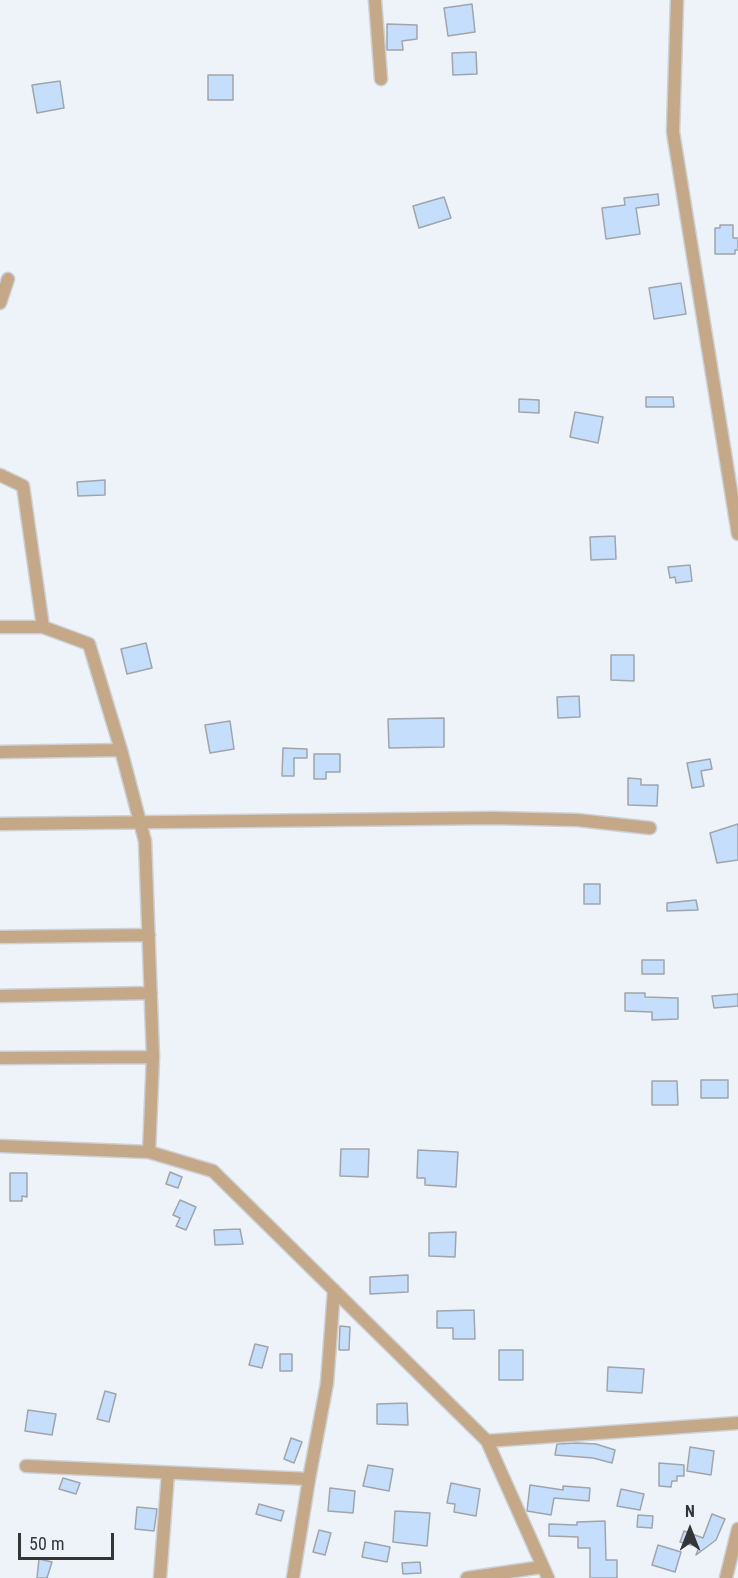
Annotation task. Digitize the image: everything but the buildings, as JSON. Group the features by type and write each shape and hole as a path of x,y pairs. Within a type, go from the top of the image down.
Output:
{"street":[{"path":"375,0 381,79"},
{"path":"677,0 673,132 738,534"},
{"path":"0,303 8,279"},
{"path":"0,475 23,486 43,627"},
{"path":"0,627 43,627 88,644 121,750 145,841 153,1057 149,1152"},
{"path":"0,752 121,750"},
{"path":"0,824 493,818 577,820 650,828"},
{"path":"0,937 149,936"},
{"path":"0,996 151,993"},
{"path":"0,1058 153,1057"},
{"path":"0,1146 149,1152 213,1171 487,1441 545,1572 467,1578"},
{"path":"293,1578 327,1383 334,1290"},
{"path":"487,1441 738,1423"},
{"path":"26,1467 309,1479"},
{"path":"160,1578 168,1473"},
{"path":"726,1578 738,1529"}]}
